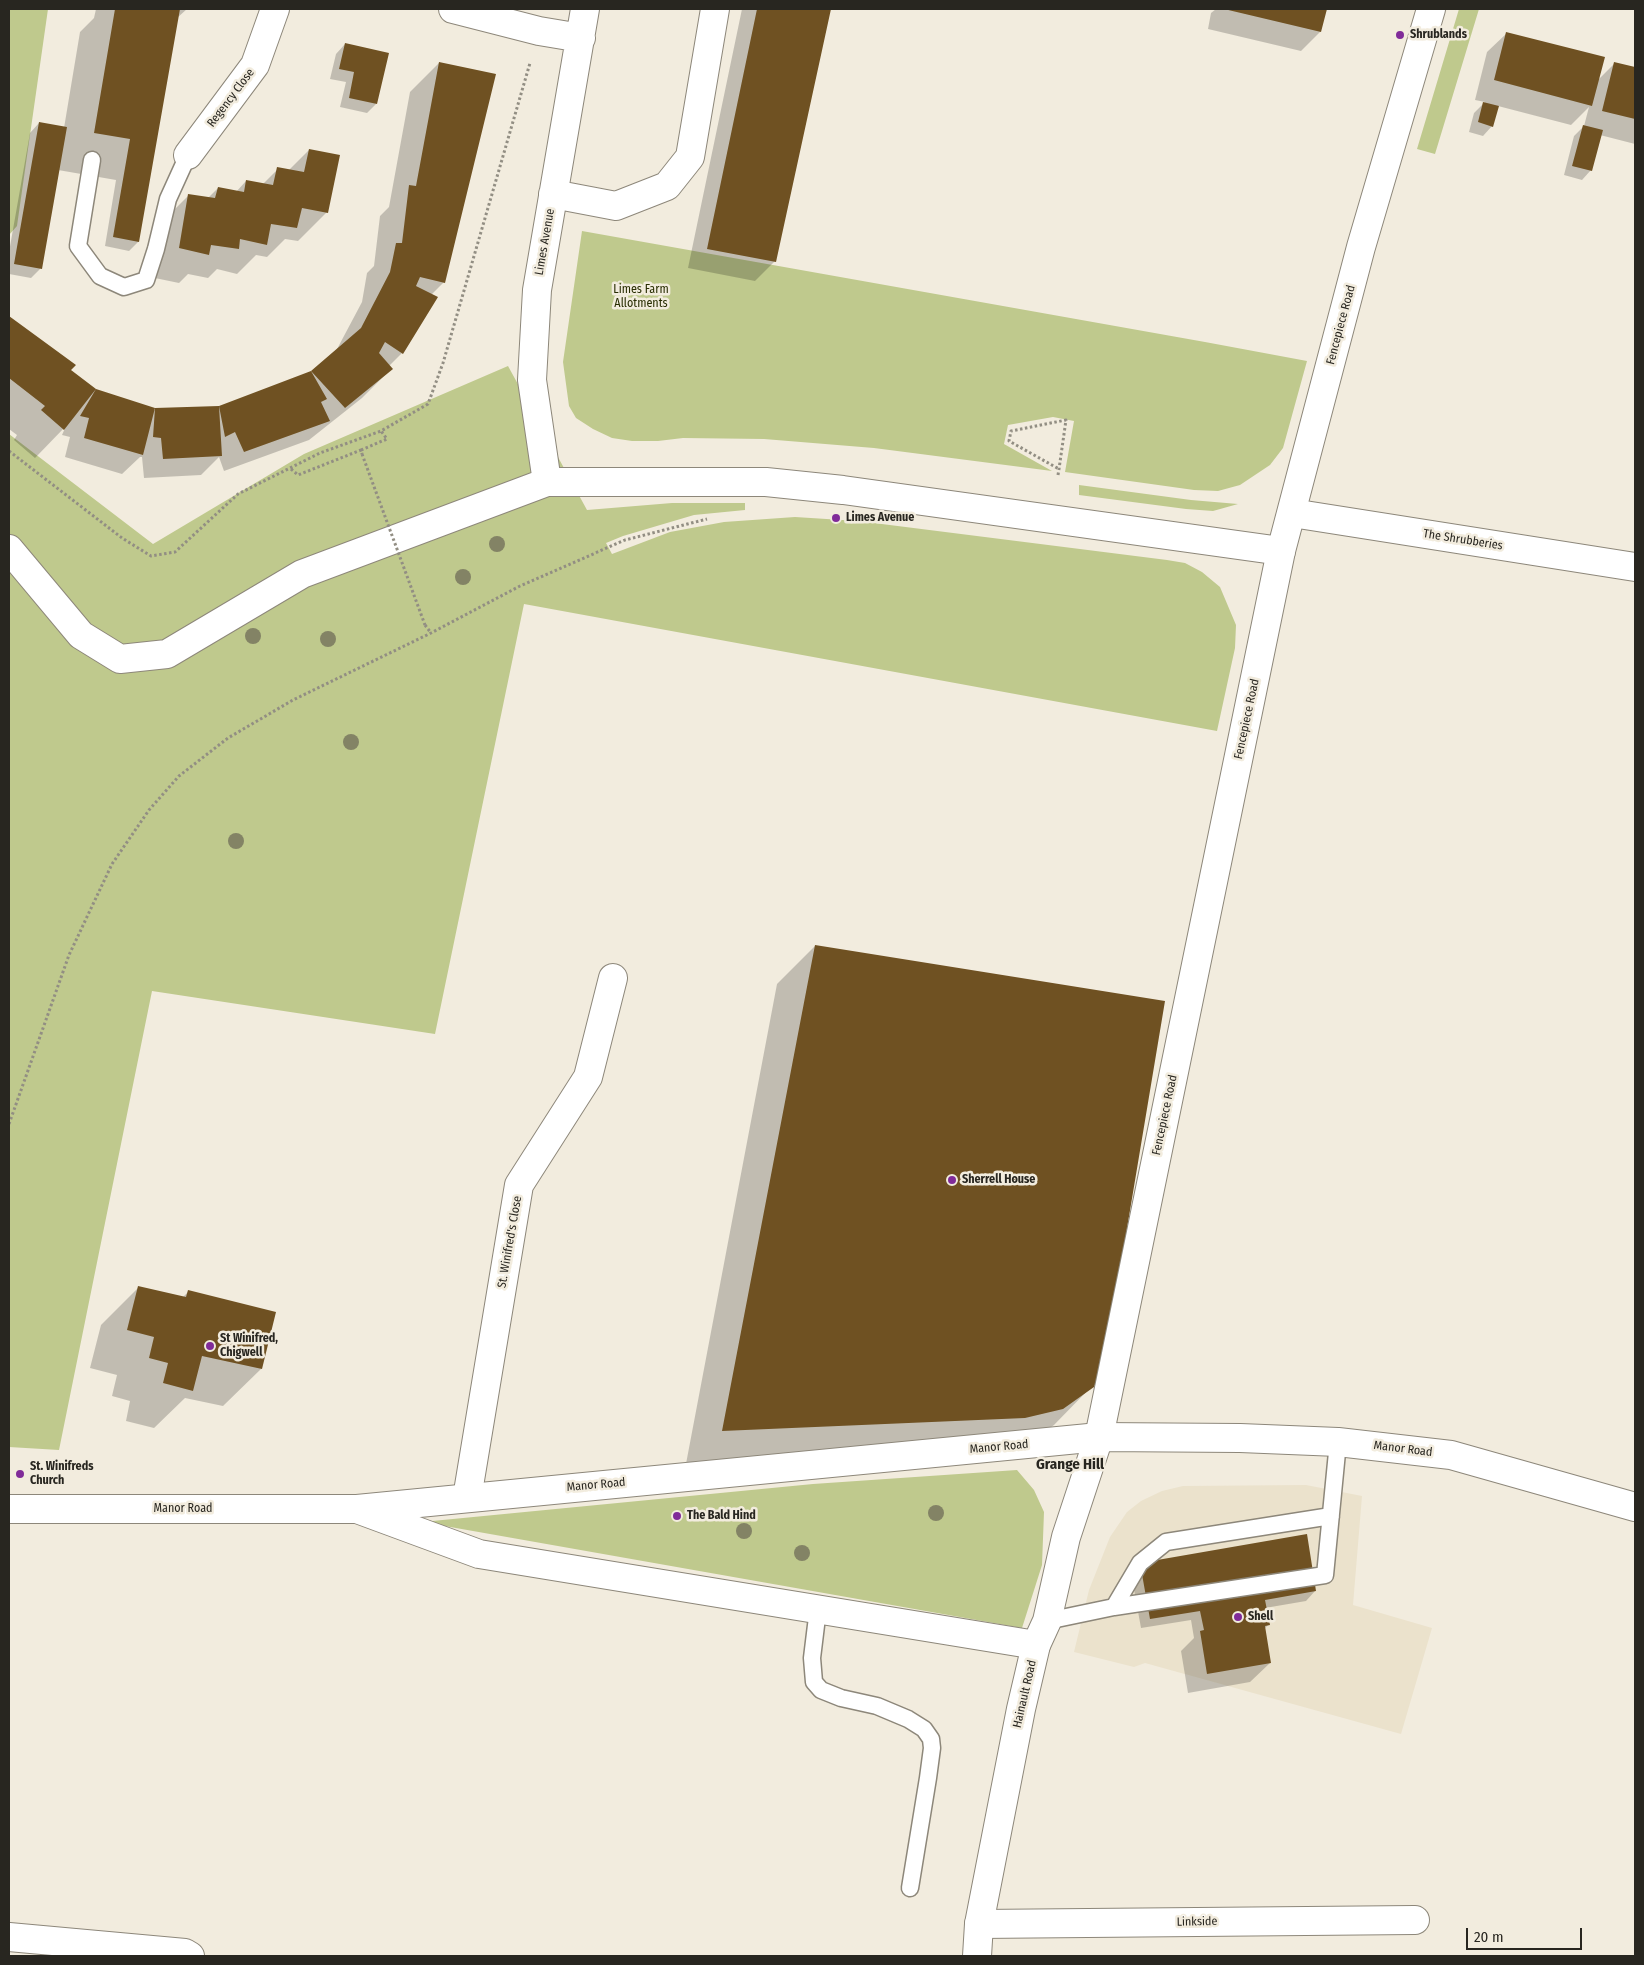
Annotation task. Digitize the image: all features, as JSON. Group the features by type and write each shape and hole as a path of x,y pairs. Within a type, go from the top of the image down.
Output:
{"street":[{"name":"Regency Close","path":"188,155 256,65 275,9"},
{"path":"453,9 539,31 581,38"},
{"name":"Limes Avenue","path":"547,482 532,380 536,290 585,9"},
{"name":"Limes Avenue","path":"554,194 616,206 667,186 690,157 715,9"},
{"name":"Fencepiece Road","path":"1099,1438 1281,551 1361,247 1431,9"},
{"path":"9,548 81,635 120,659 167,654 302,574 547,482 776,483 843,490 1281,551"},
{"name":"The Shrubberies","path":"1292,513 1635,567"},
{"name":"St. Winifred's Close","path":"467,1498 520,1185 588,1077 613,978"},
{"name":"Manor Road","path":"9,1510 357,1509 1099,1438 1240,1438 1338,1442 1452,1455 1635,1507"},
{"name":"Hainault Road","path":"977,1956 979,1924 1041,1633 1066,1537 1099,1438"},
{"name":"Manor Road","path":"357,1509 479,1554 818,1610 1041,1633"},
{"name":"Linkside","path":"979,1924 1415,1920"},
{"path":"9,1937 185,1953 190,1956"}],"lane":[{"path":"92,160 78,246 100,276 124,287 146,280 156,249 168,199 188,155"},
{"path":"1041,1633 1114,1607 1325,1575 1338,1442"},
{"path":"1114,1607 1140,1563 1166,1542 1331,1516"},
{"path":"818,1610 812,1658 814,1682 821,1690 841,1698 877,1706 908,1719 924,1729 931,1739 932,1748 928,1778 910,1888"}],"path":[{"path":"9,451 122,538 151,556 175,552 238,494 320,453 381,431 428,404 443,363 539,31"},
{"path":"1058,476 1059,469 1066,420 1011,431 1009,441 1059,469"},
{"path":"291,469 298,475 387,439 381,431"},
{"path":"361,450 426,625 431,633"},
{"path":"9,1124 69,955 112,864 149,810 179,776 228,738 292,700 431,633 520,586 625,540 698,520 717,518"}],"shaded area":[{"name":"Shell","path":"1306,1485 1362,1496 1353,1605 1432,1628 1401,1734 1145,1663 1134,1667 1074,1652 1089,1590 1110,1537 1127,1512 1141,1501 1162,1491 1183,1486"}],"green space":[{"path":"9,9 48,9 17,226 9,235"},
{"path":"1459,9 1479,9 1435,154 1417,149"},
{"name":"Limes Farm Allotments","path":"582,231 1307,361 1283,448 1270,465 1240,485 1218,491 1194,490 1065,472 1074,421 1053,417 1008,425 1004,444 1052,471 874,448 764,439 683,438 658,441 632,441 612,438 576,418 569,406 563,362"},
{"path":"508,366 587,510 672,503 745,503 745,510 694,515 623,536 606,543 612,554 670,532 724,522 795,517 858,521 1185,563 1202,572 1220,587 1236,625 1235,648 1217,731 524,604 435,1034 152,991 59,1450 9,1447 9,434 153,544 304,454"},
{"path":"1079,485 1191,500 1238,504 1213,511 1186,509 1079,495"},
{"path":"1017,1470 1034,1490 1044,1512 1042,1565 1022,1628 422,1522 813,1484"}],"building":[{"path":"115,9 180,9 139,242 113,237 130,139 94,133"},
{"path":"757,9 831,9 776,262 707,249"},
{"path":"1224,9 1327,9 1321,32"},
{"path":"1506,32 1605,57 1592,106 1494,80"},
{"path":"345,43 389,53 377,104 349,98 354,72 339,69"},
{"path":"439,62 496,74 445,283 420,277 416,286 438,297 403,354 385,342 379,353 393,369 345,408 311,371 361,328 390,272 396,243 402,243 409,185 416,186"},
{"path":"1614,62 1635,67 1635,119 1602,111"},
{"path":"1483,102 1499,106 1493,127 1478,122"},
{"path":"39,122 67,127 42,269 14,264"},
{"path":"1583,125 1603,130 1592,171 1572,166"},
{"path":"309,149 340,155 328,213 302,208 297,228 271,224 267,245 240,239 239,249 211,245 209,255 179,248 188,194 215,198 218,187 244,192 246,180 273,185 277,167 304,172"},
{"path":"9,316 76,365 71,370 96,389 64,430 41,410 45,406 9,378"},
{"path":"311,371 327,399 321,402 330,421 244,452 235,432 225,437 219,406"},
{"path":"96,389 155,408 143,455 84,438 89,418 80,416"},
{"path":"219,406 222,456 163,459 161,438 153,437 155,408"},
{"name":"Sherrell House","path":"815,945 1165,1001 1105,1360 1094,1387 1063,1409 1025,1418 722,1431"},
{"name":"St Winifred, Chigwell","path":"138,1286 186,1297 188,1290 276,1312 262,1369 202,1356 193,1391 163,1383 168,1363 149,1358 154,1337 127,1330"},
{"path":"1307,1534 1316,1591 1265,1600 1270,1625 1265,1626 1271,1663 1207,1674 1200,1631 1204,1630 1200,1611 1150,1619 1140,1563"}],"place":[{"name":"Shrublands","path":"1400,35"},
{"name":"Limes Avenue","path":"836,518"},
{"name":"Sherrell House","path":"952,1180"},
{"name":"St Winifred, Chigwell","path":"210,1346"},
{"name":"St. Winifreds Church","path":"20,1474"},
{"name":"The Bald Hind","path":"677,1516"},
{"name":"Shell","path":"1238,1617"}],"district":[{"name":"Grange Hill","path":"1070,1465"}]}
